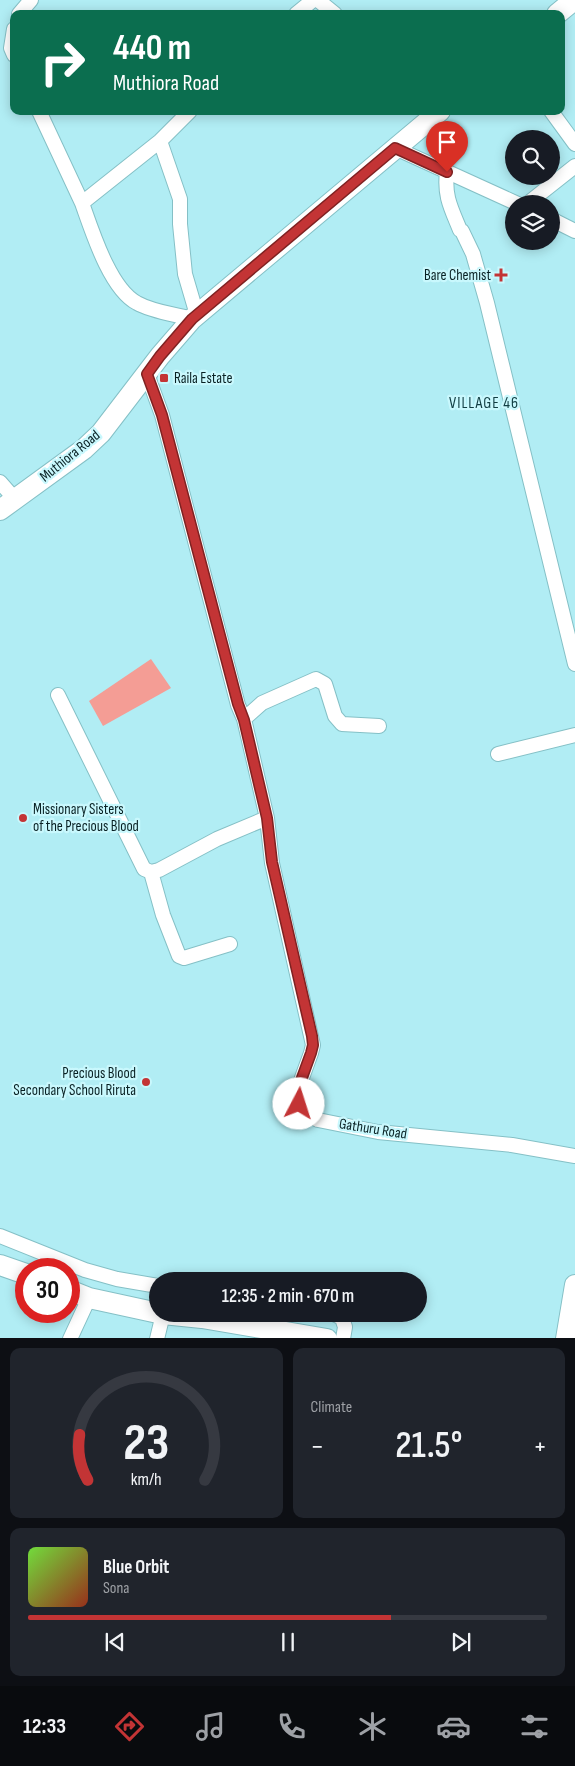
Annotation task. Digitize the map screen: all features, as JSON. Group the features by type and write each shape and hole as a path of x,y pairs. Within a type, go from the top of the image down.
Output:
{"street":[{"path":"23,10 31,0"},
{"path":"301,10 313,0"},
{"path":"318,0 330,10"},
{"path":"563,10 574,0"},
{"path":"41,115 82,203 99,248 123,293 136,303 149,309 195,317 185,274 180,224 180,199 160,140"},
{"path":"82,203 160,140 186,115"},
{"name":"Muthiora Road","path":"7,504 84,448 100,433 160,356 195,317 433,115"},
{"path":"554,115 575,144"},
{"path":"395,148 505,198"},
{"path":"538,195 575,166"},
{"path":"447,172 445,187 447,196 460,230 473,254 487,303 575,664"},
{"path":"560,224 575,231"},
{"name":"Gathuru Road","path":"147,374 162,415 238,704 244,720 267,818 272,862 312,1036 313,1045 311,1053 299,1086 299,1104 307,1114 318,1120 378,1132 512,1145 575,1156"},
{"path":"0,482 7,504"},
{"path":"244,720 262,703 316,679 325,684 335,716 342,724 379,726"},
{"path":"58,695 144,869 151,872 159,870 217,839 267,818"},
{"path":"498,754 575,735"},
{"path":"151,872 163,915 179,956 184,958 230,944"},
{"path":"0,1236 85,1270 149,1284"},
{"path":"0,1265 15,1270"},
{"path":"566,1338 575,1285"},
{"path":"80,1294 89,1298 149,1310"},
{"path":"70,1338 89,1298"},
{"path":"157,1338 161,1322"},
{"path":"229,1322 327,1338"},
{"path":"343,1322 344,1338"}],"shaded area":[{"path":"151,659 171,688 103,726 89,701"}],"place":[{"name":"Bare Chemist","path":"501,275"},
{"name":"Raila Estate","path":"164,378"},
{"name":"Missionary Sisters of the Precious Blood","path":"23,818"},
{"name":"Precious Blood Secondary School Riruta","path":"146,1082"}],"district":[{"name":"VILLAGE 46","path":"484,403"}],"route":[{"path":"299,1104 299,1086 311,1053 313,1045 312,1036 272,862 267,818 244,720 238,704 172,460 162,415 157,406 147,374 192,319 395,148 447,172"}]}
